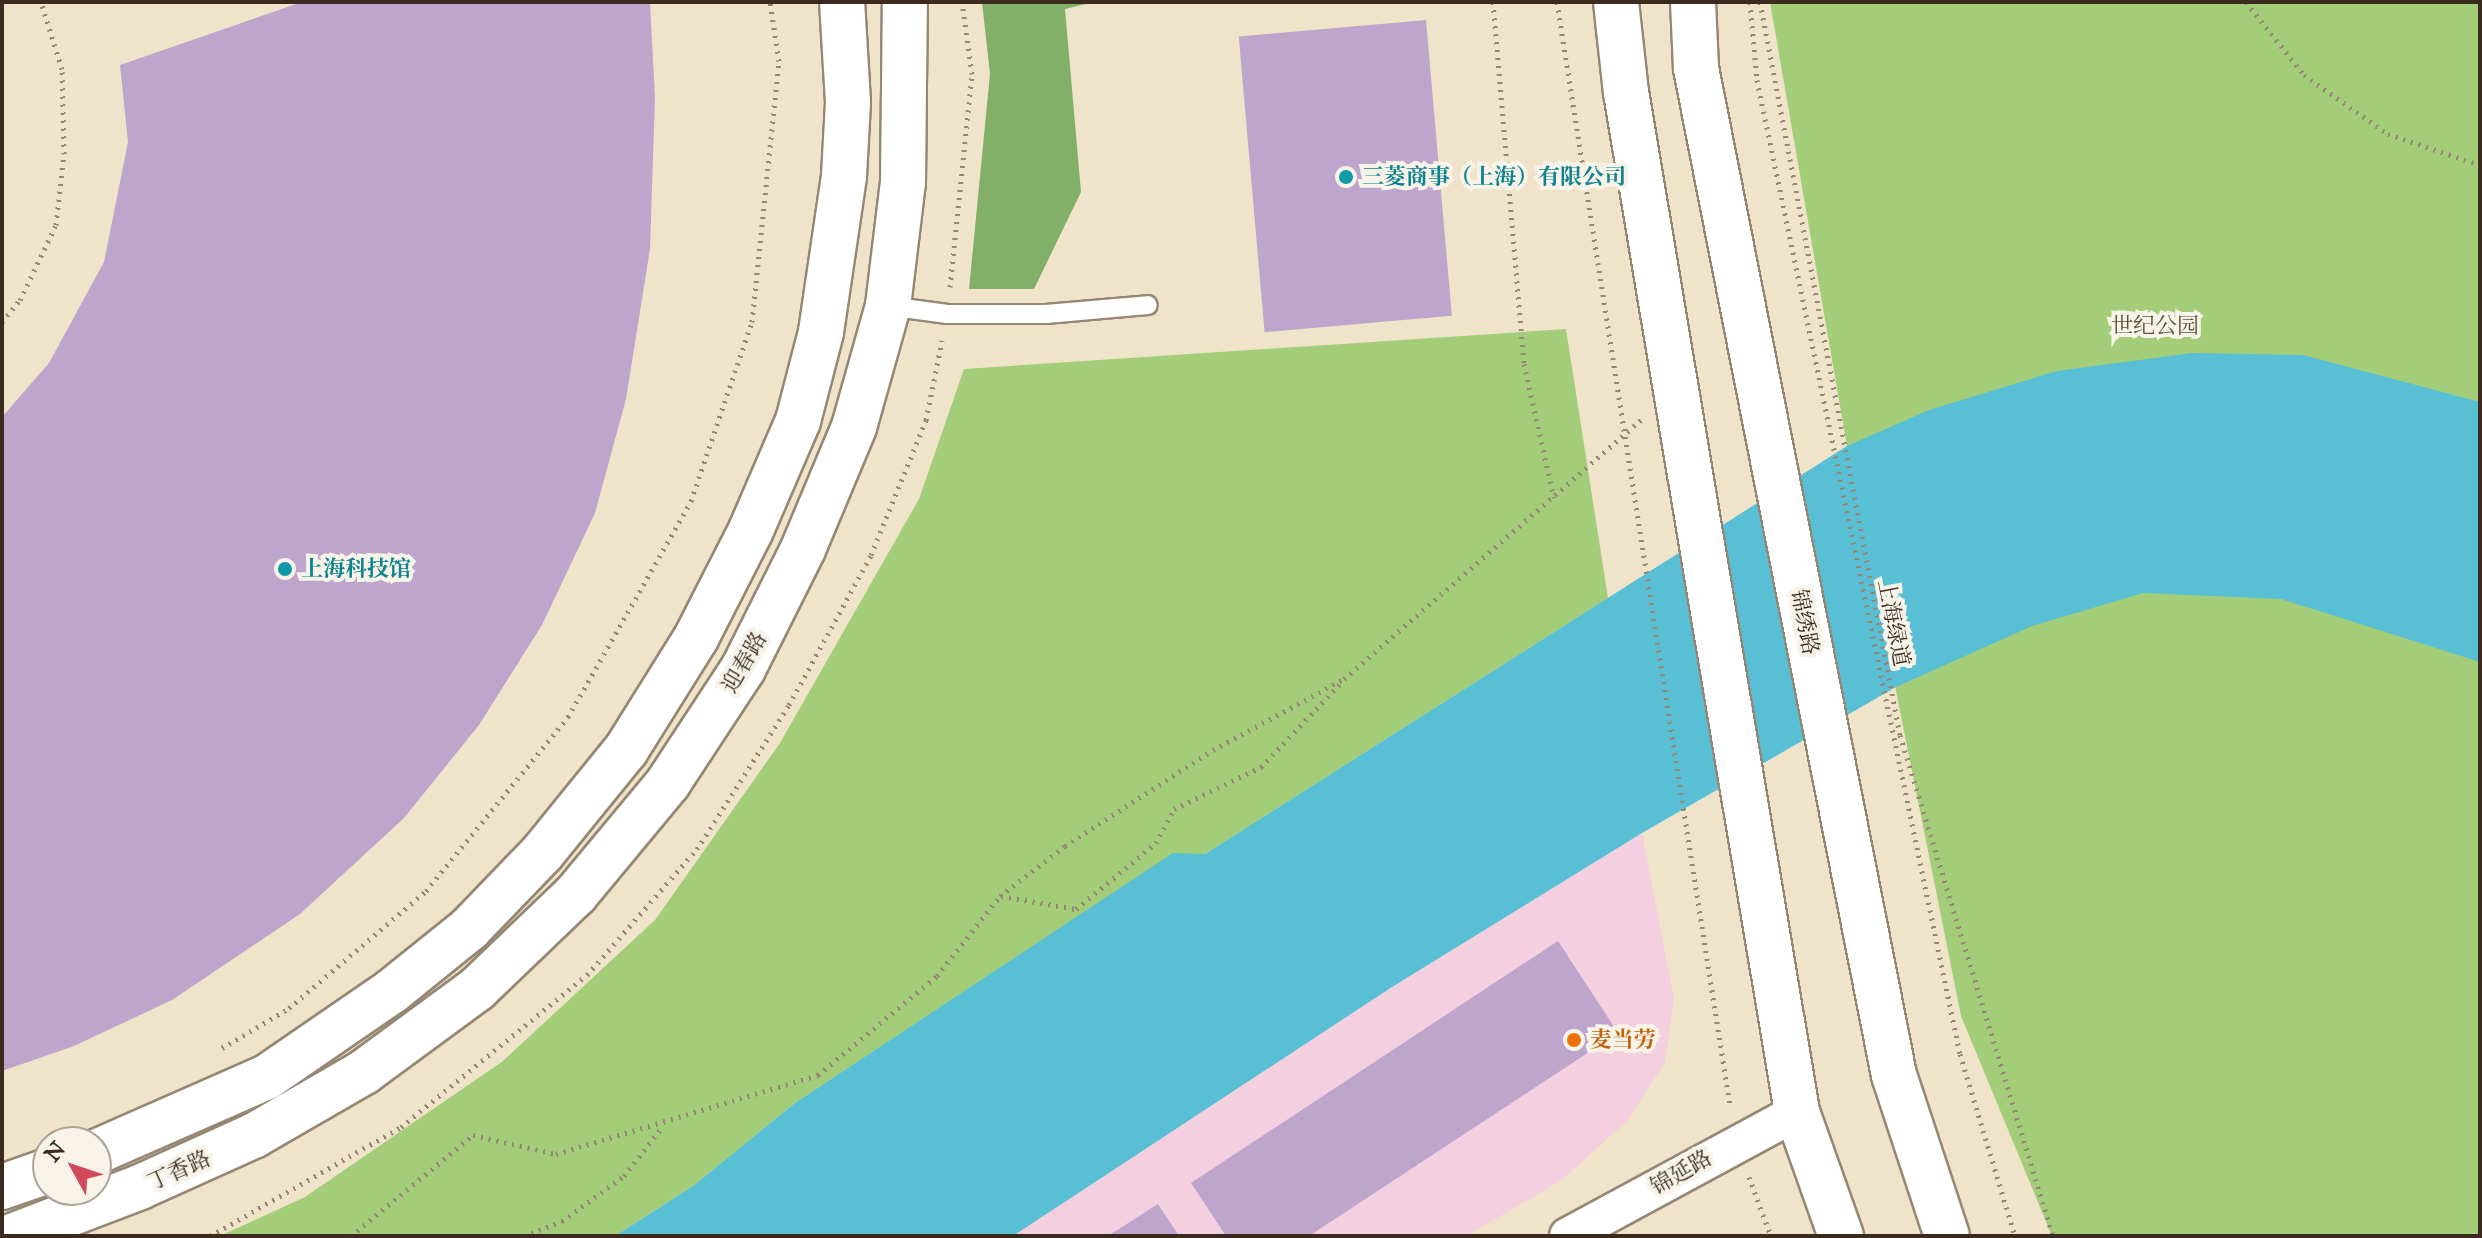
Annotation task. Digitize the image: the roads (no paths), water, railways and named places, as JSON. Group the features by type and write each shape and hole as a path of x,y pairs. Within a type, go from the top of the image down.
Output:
{"street":[{"path":"112,1145 267,1077 330,1037 469,929 543,852 626,750 696,638 751,530 798,421 821,332 844,176 848,102 842,2"},
{"name":"迎春路","path":"255,1135 364,1072 477,989 576,894 668,783 743,669 803,549 854,427 888,306 903,182 905,2"},
{"path":"1616,2 1675,385 1797,1112 1841,1236"},
{"name":"锦绣路","path":"1693,2 1696,68 1894,1075 1947,1236"},
{"name":"锦延路","path":"1568,1236 1736,1141 1797,1112"},
{"name":"丁香路","path":"12,1236 140,1187 255,1135"},
{"path":"2,1187 32,1177"}],"lane":[{"path":"888,306 947,314 1032,314 1148,305"}],"water":[{"path":"2192,353 2303,355 2480,402 2480,662 2281,599 2143,593 2032,626 1896,687 1642,833 1392,987 1013,1236 615,1236 693,1186 795,1103 1173,853 1205,854 1847,446 1929,410 2057,371"}],"place":[{"name":"三菱商事（上海）有限公司","path":"1346,177"},
{"name":"上海科技馆","path":"285,569"},
{"name":"麦当劳","path":"1574,1040"}],"park label":[{"name":"世纪公园","path":"2155,326"}]}
